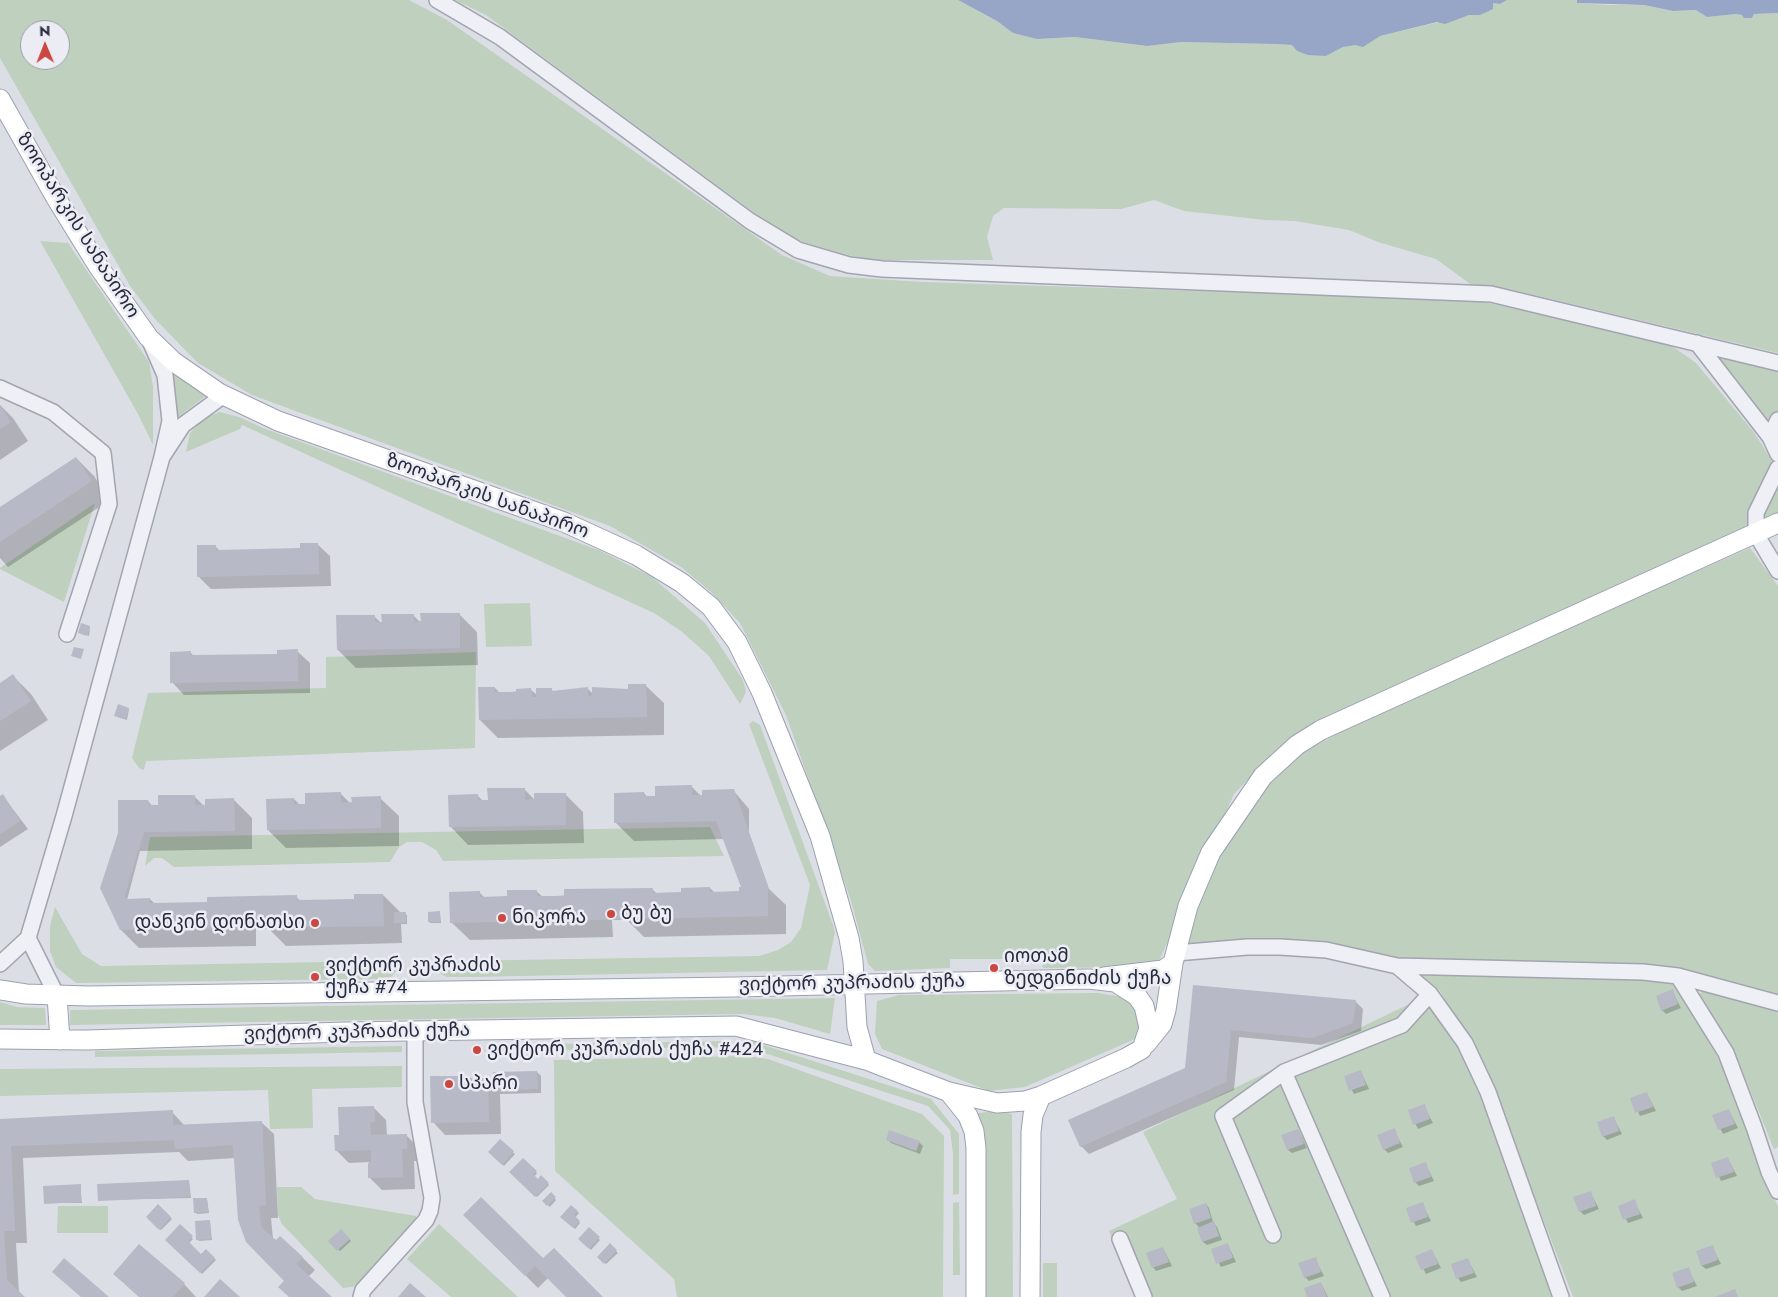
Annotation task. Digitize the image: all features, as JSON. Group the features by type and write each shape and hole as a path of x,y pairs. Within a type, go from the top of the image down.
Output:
{"main road":[{"name":"ზოოპარკის სანაპირო","path":"0,99 92,258 149,338 174,362 224,395 278,421 564,522 636,555 682,583 711,607 737,642 811,812 844,915 853,961 857,1027 866,1060"},
{"path":"1142,1049 1158,1032 1162,1024 1174,958 1188,906 1211,852 1263,776 1296,745 1320,730 1778,523"},
{"path":"1089,979 1163,970 1174,958"},
{"name":"ვიქტორ კუპრაძის ქუჩა","path":"0,990 57,996 1089,979 1115,982 1127,988 1137,996 1144,1006 1148,1018 1147,1038 1142,1049 1040,1096 1025,1101 997,1103 949,1092 866,1060 736,1026 60,1040 0,1039"},
{"path":"57,996 60,1040"},
{"path":"949,1092 968,1116 974,1131 976,1148 976,1297"},
{"path":"1030,1297 1031,1132 1033,1115 1040,1096"}],"street":[{"path":"437,0 500,37 750,220 798,250 848,265 882,270 1491,294 1778,363"},
{"path":"0,964 28,938 64,816 162,457 170,421 165,375 149,338"},
{"path":"1697,343 1770,437 1778,454"},
{"path":"0,388 53,412 103,453 109,504 67,634"},
{"path":"162,457 183,425 224,395"},
{"path":"1770,437 1778,420"},
{"path":"1778,468 1756,513 1756,534 1773,553 1778,571"},
{"path":"28,938 57,996"},
{"path":"1174,958 1247,947 1280,946 1326,950 1397,966 1605,971 1678,976 1778,1003"},
{"path":"1397,966 1430,994 1465,1043 1488,1092 1561,1297"},
{"path":"1678,976 1726,1053 1769,1172 1778,1191"},
{"path":"1273,1235 1223,1116 1284,1072 1402,1026 1430,994"},
{"path":"361,1297 363,1290 426,1220 430,1210 432,1198 415,1102 415,1032"},
{"path":"1284,1072 1382,1297"},
{"path":"1120,1239 1144,1297"}],"green space":[{"path":"0,0 409,0 447,20 782,255 830,276 923,282 1475,300 1668,343 1696,363 1753,431 1771,459 1778,487 1778,515 1332,717 1274,753 1234,794 1159,961 1141,967 1043,968 1041,959 950,959 950,968 875,971 868,964 851,901 786,715 740,623 711,592 681,567 610,526 252,395 198,363 155,319 130,286 0,58"},
{"path":"455,0 958,0 997,21 1013,33 1037,39 1075,37 1147,46 1181,42 1276,44 1292,45 1297,51 1326,56 1343,47 1380,36 1469,15 1480,15 1492,3 1500,4 1507,0 1577,0 1577,3 1644,5 1673,11 1696,10 1707,17 1736,14 1742,15 1745,18 1752,18 1754,14 1778,13 1778,353 1509,289 1473,286 1436,259 1378,242 1349,230 1295,221 1265,220 1184,211 1154,200 1121,209 1004,208 993,216 987,237 993,260 868,260 841,253 797,240 756,214 486,15"},
{"path":"40,241 68,243 149,362 153,387 153,445 138,414"},
{"path":"1714,351 1778,370 1778,437 1762,414"},
{"path":"171,369 208,394 177,418"},
{"path":"220,412 239,417 263,428 601,551 652,577 705,623 743,680 746,692 740,704 709,656 681,631 654,613 242,425 240,429 186,452 190,433 204,418"},
{"path":"95,503 64,602 0,569 0,568"},
{"path":"1750,548 1778,586 1778,998 1684,969 1411,962 1362,950 1291,942 1187,949 1205,884 1235,825 1264,789 1302,754 1367,716"},
{"path":"530,603 532,646 486,647 484,604"},
{"path":"476,652 475,748 146,761 144,770 139,768 132,758 148,693 326,688 326,657"},
{"path":"753,721 760,725 833,925 835,932 827,970 471,977 447,977 441,974 439,968 453,968 453,961 759,956 778,950 791,942 801,928 810,885 749,724"},
{"path":"710,827 724,856 443,861 436,850 422,842 407,842 399,847 390,862 174,867 162,858 154,858 145,866 150,837"},
{"path":"55,907 82,954 101,966 384,961 385,969 398,969 390,978 378,979 76,983 56,967 50,951 50,926"},
{"path":"1428,970 1674,981 1719,1059 1746,1122 1761,1171 1778,1206 1778,1297 1573,1297 1498,1101 1477,1054 1440,991 1424,980 1422,975"},
{"path":"1708,989 1778,1009 1778,1147 1774,1149 1734,1051 1697,997"},
{"path":"1098,993 1128,998 1141,1024 1135,1039 1025,1087 989,1091 882,1049 875,1034 877,1001 899,995"},
{"path":"1426,996 1460,1045 1479,1088 1555,1297 1137,1297 1109,1231 1177,1199 1143,1132"},
{"path":"835,998 830,1034 775,1018 743,1014 70,1025 70,1010"},
{"path":"0,1002 17,1007 45,1008 46,1025 0,1025"},
{"path":"732,1041 732,1047 555,1050 554,1044"},
{"path":"744,1041 751,1041 931,1099 959,1134 959,1194 953,1195 953,1153 950,1130 928,1106 743,1046"},
{"path":"539,1044 539,1050 484,1051 492,1045"},
{"path":"402,1046 402,1052 95,1057 95,1051"},
{"path":"746,1056 768,1059 922,1114 944,1136 943,1297 677,1297 674,1279 555,1171 554,1060"},
{"path":"402,1066 402,1087 312,1089 313,1128 270,1129 268,1090 0,1096 0,1069"},
{"path":"996,1111 1012,1114 1013,1297 981,1297 978,1113"},
{"path":"277,1187 301,1187 315,1199 416,1216 416,1225 359,1286 343,1288 282,1224 278,1215"},
{"path":"959,1202 960,1275 953,1275 953,1203"},
{"path":"58,1206 108,1206 108,1233 57,1233"},
{"path":"439,1224 518,1297 451,1297 407,1259"},
{"path":"1043,1263 1057,1263 1057,1297 1043,1297"}],"water":[{"path":"958,0 1507,0 1500,4 1493,3 1493,9 1480,15 1469,15 1445,24 1437,22 1380,36 1363,47 1355,45 1343,47 1326,56 1308,55 1297,51 1292,45 1276,44 1181,42 1147,46 1075,37 1037,39 1013,33 997,21"},
{"path":"1577,0 1778,0 1778,13 1754,14 1752,18 1744,18 1742,15 1736,14 1707,17 1696,10 1673,11 1644,5 1577,3"}],"building":[{"path":"0,406 11,422 0,429"},
{"path":"76,457 92,481 0,542 0,507"},
{"path":"300,543 318,543 319,574 197,577 197,545 216,545 216,550 300,548"},
{"path":"420,613 460,613 460,648 337,650 336,615 375,615 375,622 382,622 381,614 414,614 414,622 421,621"},
{"path":"81,623 90,626 87,636 78,633"},
{"path":"74,647 84,649 81,659 71,656"},
{"path":"298,649 298,681 170,683 170,652 191,651 191,655 277,654 277,650"},
{"path":"13,674 31,701 0,721 0,683"},
{"path":"628,684 646,684 647,717 479,720 478,687 495,687 495,692 516,692 516,689 531,688 532,697 536,697 536,688 552,688 552,691 588,687 588,696 592,696 592,687 628,689"},
{"path":"118,704 129,708 126,719 114,716"},
{"path":"692,785 692,795 702,795 702,790 734,789 768,886 768,916 450,923 449,892 480,891 480,897 507,896 507,890 537,890 537,896 564,896 564,889 653,888 653,893 681,892 681,888 710,887 710,892 739,891 739,887 741,887 716,821 614,823 614,793 644,792 644,796 655,796 655,786"},
{"path":"487,788 525,788 525,800 534,799 534,793 566,793 566,825 449,827 448,795 478,794 478,800 488,800"},
{"path":"341,792 341,803 352,802 351,797 381,796 381,828 267,830 266,799 294,798 294,804 305,804 305,793"},
{"path":"3,794 20,821 0,834 0,796"},
{"path":"158,795 195,795 195,805 205,805 205,799 234,798 235,831 144,832 125,895 126,899 150,898 150,903 207,902 207,897 297,895 297,900 354,899 354,894 383,894 384,926 120,930 100,888 118,833 118,800 148,800 149,805 158,805"},
{"path":"440,911 440,922 428,922 428,912"},
{"path":"394,912 406,912 406,923 394,923"},
{"path":"1193,985 1356,1000 1353,1023 1312,1038 1231,1030 1226,1082 1080,1147 1068,1120 1185,1068"},
{"path":"1673,989 1678,1004 1661,1011 1656,996"},
{"path":"1361,1070 1366,1085 1349,1091 1344,1076"},
{"path":"537,1071 538,1089 493,1090 493,1072"},
{"path":"430,1076 459,1076 459,1081 466,1081 466,1078 488,1078 489,1122 431,1123"},
{"path":"1647,1092 1653,1107 1635,1113 1630,1098"},
{"path":"1425,1104 1430,1119 1413,1125 1408,1110"},
{"path":"374,1106 375,1122 370,1122 371,1135 407,1134 407,1149 402,1149 403,1177 368,1178 368,1163 371,1162 371,1150 335,1151 334,1135 339,1135 338,1107"},
{"path":"1729,1109 1735,1124 1718,1130 1712,1115"},
{"path":"173,1110 173,1125 262,1121 266,1205 259,1206 261,1227 276,1240 280,1236 303,1257 296,1264 332,1297 289,1297 278,1287 284,1281 246,1242 238,1220 233,1145 175,1149 174,1140 11,1146 15,1231 4,1231 7,1280 25,1297 0,1297 0,1119"},
{"path":"1614,1116 1619,1131 1602,1137 1597,1122"},
{"path":"1395,1128 1400,1143 1383,1150 1377,1135"},
{"path":"1298,1129 1304,1144 1287,1150 1281,1135"},
{"path":"889,1130 920,1141 916,1151 886,1140"},
{"path":"500,1139 514,1151 502,1165 488,1152"},
{"path":"1728,1157 1734,1172 1716,1178 1711,1163"},
{"path":"523,1158 537,1171 533,1174 538,1179 541,1175 549,1183 535,1197 509,1172"},
{"path":"1426,1162 1431,1177 1414,1183 1409,1168"},
{"path":"189,1180 190,1197 98,1201 97,1184"},
{"path":"81,1184 81,1202 44,1204 43,1186"},
{"path":"1591,1191 1596,1206 1579,1212 1573,1197"},
{"path":"551,1192 556,1197 547,1206 542,1201"},
{"path":"481,1197 543,1258 554,1248 603,1297 566,1297 535,1266 525,1276 463,1215"},
{"path":"193,1198 207,1198 208,1212 194,1213"},
{"path":"1635,1199 1640,1214 1623,1220 1618,1206"},
{"path":"1423,1202 1428,1217 1411,1223 1406,1208"},
{"path":"1206,1203 1211,1218 1194,1224 1189,1209"},
{"path":"158,1204 171,1217 159,1230 146,1217"},
{"path":"571,1205 578,1211 574,1215 580,1221 573,1228 560,1217"},
{"path":"210,1220 211,1239 196,1240 195,1221"},
{"path":"1214,1221 1219,1236 1202,1242 1197,1228"},
{"path":"180,1224 193,1236 188,1241 201,1254 206,1249 215,1258 200,1273 165,1240"},
{"path":"589,1227 600,1237 589,1249 578,1239"},
{"path":"341,1229 350,1239 337,1251 328,1241"},
{"path":"610,1243 617,1250 604,1264 597,1257"},
{"path":"1228,1243 1233,1258 1216,1264 1211,1249"},
{"path":"139,1244 185,1283 173,1297 140,1297 113,1274"},
{"path":"1713,1245 1718,1260 1701,1266 1696,1251"},
{"path":"1163,1247 1169,1262 1152,1268 1146,1253"},
{"path":"1432,1249 1438,1264 1421,1270 1415,1256"},
{"path":"1316,1257 1321,1272 1304,1278 1298,1263"},
{"path":"64,1258 109,1297 81,1297 52,1272"},
{"path":"1468,1258 1474,1273 1456,1279 1451,1264"},
{"path":"1689,1267 1694,1282 1677,1288 1672,1273"},
{"path":"220,1279 240,1297 204,1297"},
{"path":"1321,1282 1327,1297 1307,1297 1304,1288"},
{"path":"410,1283 426,1297 398,1297"},
{"path":"1735,1289 1738,1297 1715,1297"}],"place":[{"name":"ბუ ბუ","path":"611,914"},
{"name":"ნიკორა","path":"502,918"},
{"name":"დანკინ დონათსი","path":"315,923"},
{"name":"იოთამ ზედგინიძის ქუჩა","path":"994,968"},
{"name":"ვიქტორ კუპრაძის ქუჩა #74","path":"315,977"},
{"name":"ვიქტორ კუპრაძის ქუჩა #424","path":"477,1050"},
{"name":"სპარი","path":"449,1084"}]}
